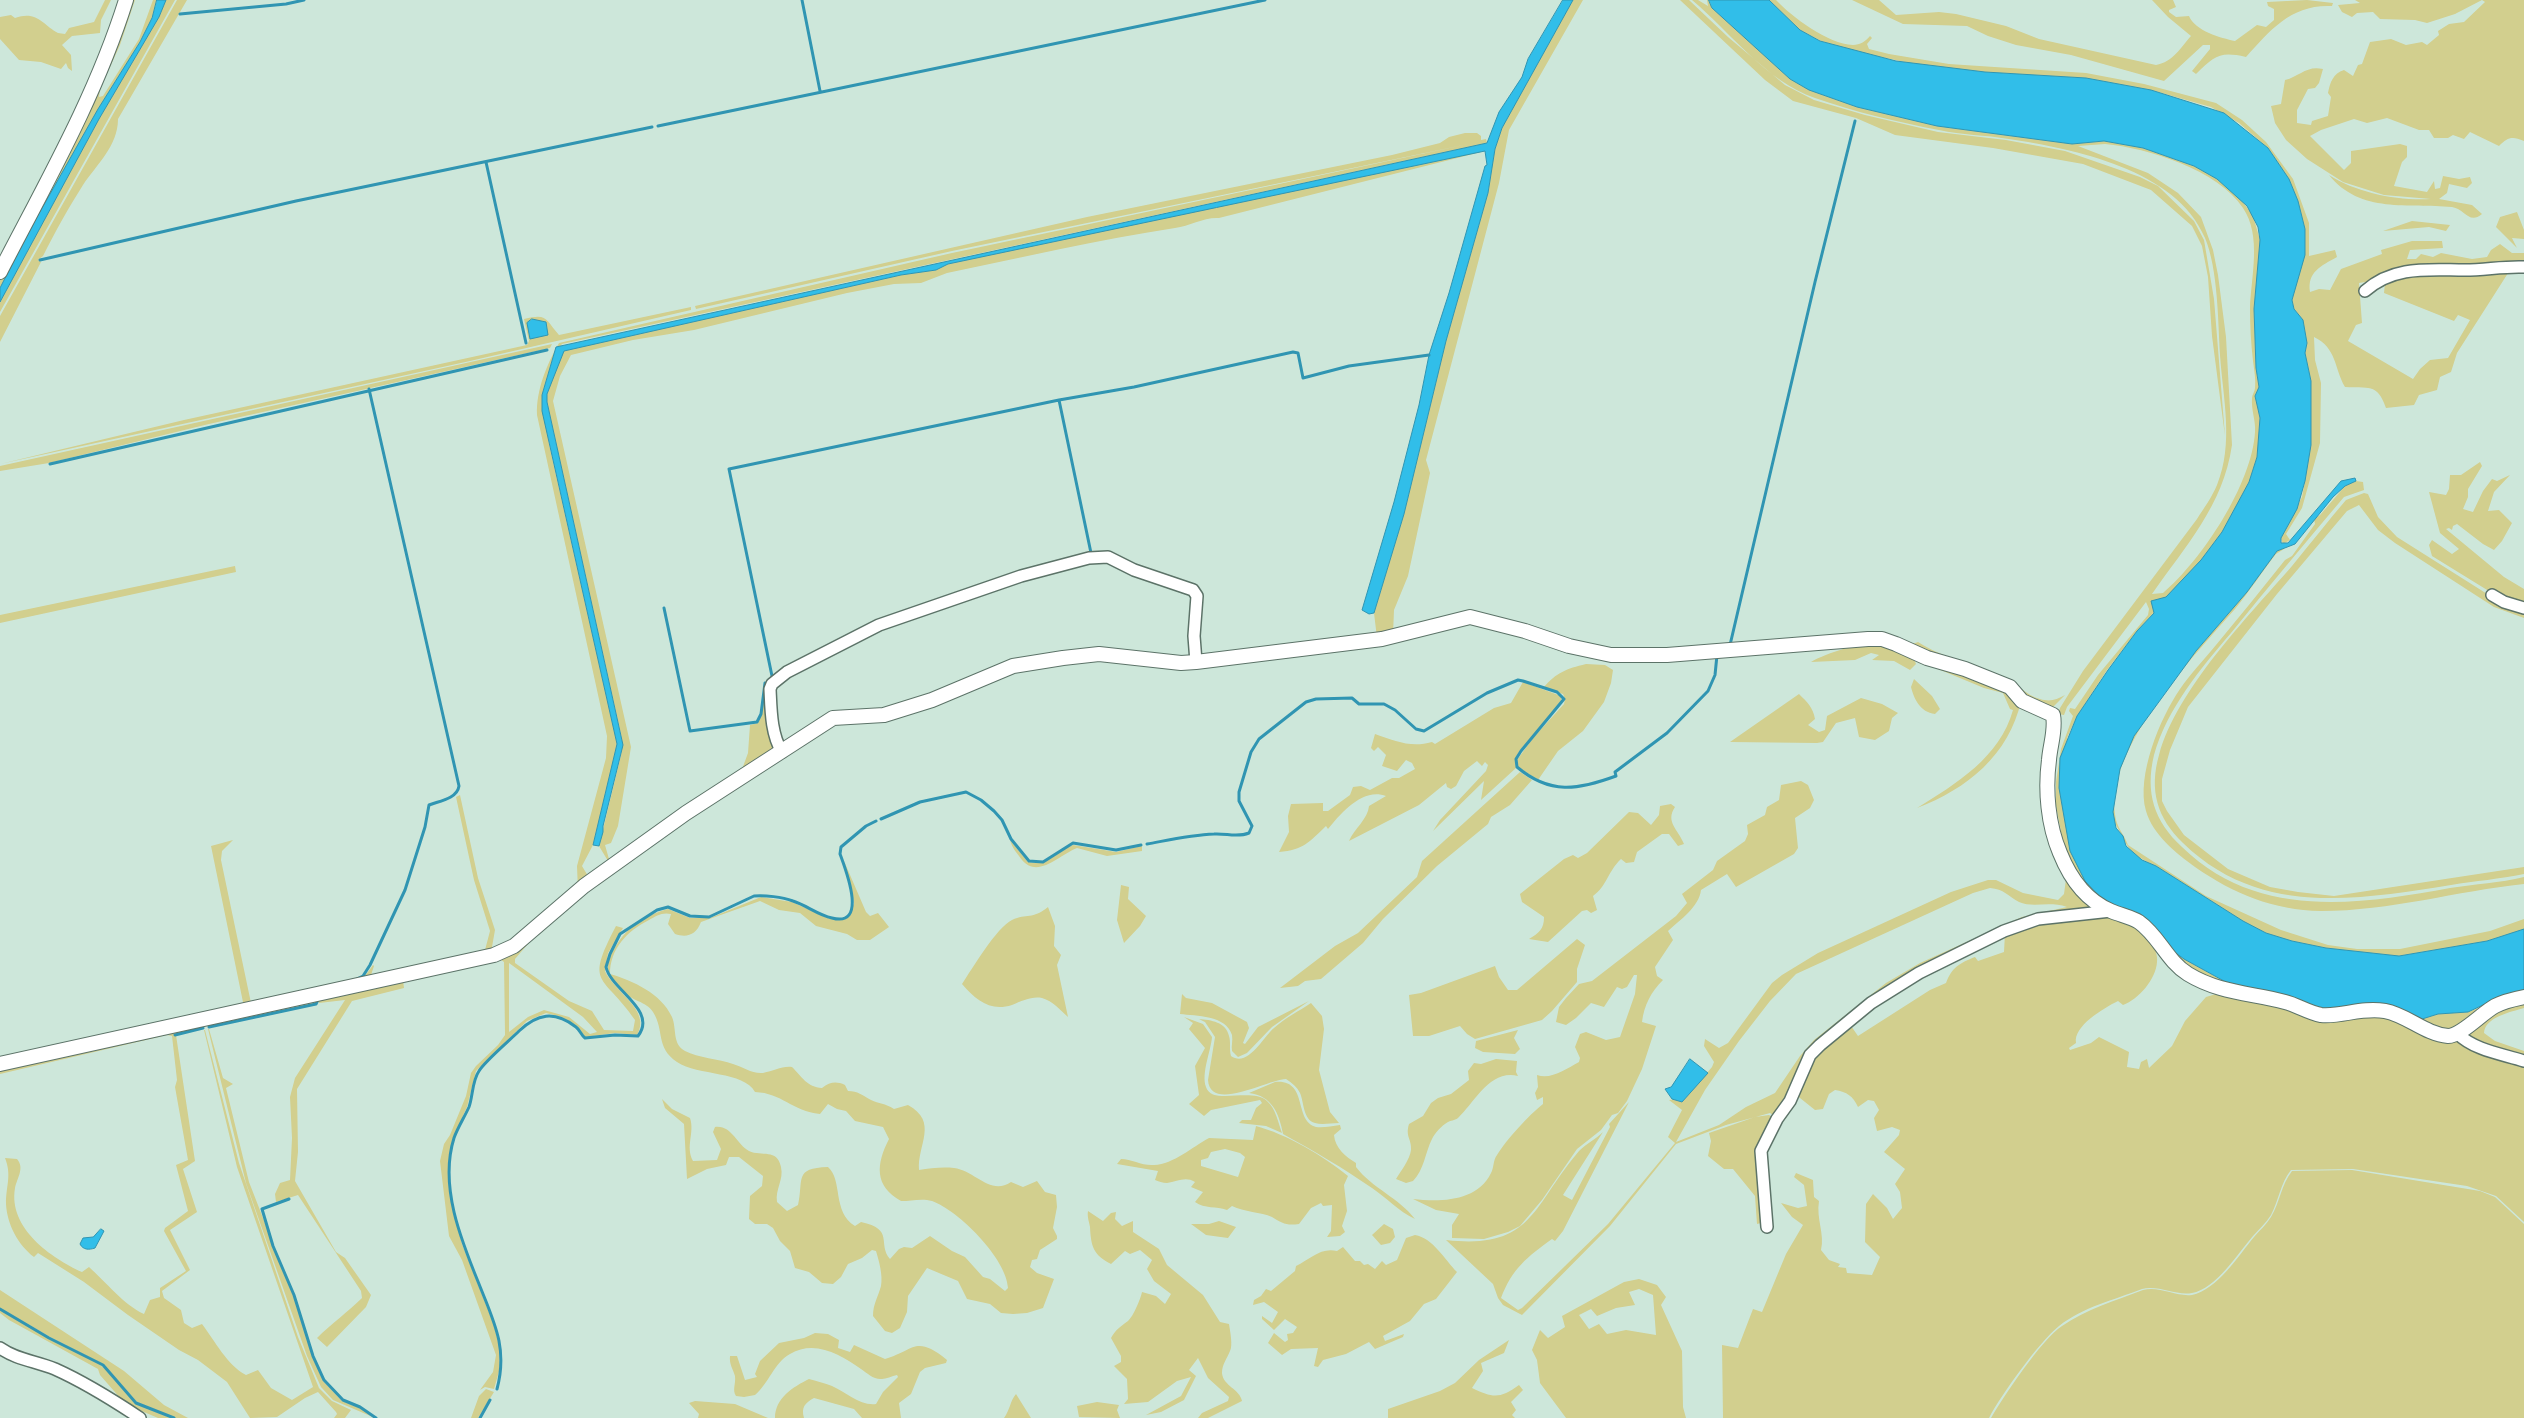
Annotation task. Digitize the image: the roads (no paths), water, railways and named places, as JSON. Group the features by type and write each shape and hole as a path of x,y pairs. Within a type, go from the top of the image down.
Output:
{"street":[{"path":"0,272 96,82 112,43 126,0"},
{"path":"2366,291 2376,281 2387,276 2423,268 2468,270 2485,267 2524,267"},
{"path":"782,752 777,744 774,729 770,689 772,684 787,672 879,625 967,594 1089,558 1108,557 1134,570 1193,590 1197,596 1194,636 1196,662"},
{"path":"2492,595 2504,602 2524,608"},
{"path":"0,1064 494,955 514,946 584,886 686,813 833,718 884,715 932,700 1013,666 1099,654 1181,663 1196,662 1382,638 1470,617 1525,631 1569,646 1611,655 1667,655 1882,639 2010,687 2022,701 2053,715 2054,731 2048,770 2048,797 2050,820 2059,852 2081,889 2095,903 2137,920 2148,930 2178,967 2223,990 2286,1002 2320,1015 2363,1009 2385,1011 2406,1017 2426,1028 2448,1036 2458,1034 2495,1006 2524,997"},
{"path":"1767,1228 1761,1151 1777,1119 1790,1101 1810,1055 1820,1044 1871,1004 1920,973 2004,931 2038,919 2111,911"},
{"path":"2458,1034 2464,1041 2524,1060"},
{"path":"0,1348 15,1358 53,1368 81,1382 140,1418"}],"water":[{"path":"157,0 166,0 159,17 99,119 0,302 0,288 28,233 98,109 140,42 152,18"},
{"path":"1563,0 1573,0 1502,128 1495,149 1488,193 1446,341 1404,514 1374,613 1369,614 1362,610 1394,502 1419,405 1429,355 1449,293 1485,166 1487,165 1485,151 948,264 936,270 901,275 564,351 547,394 547,402 623,745 599,846 593,845 617,744 542,411 542,395 556,347 1487,143 1499,112 1522,77 1528,59"},
{"path":"1709,0 1769,0 1800,30 1820,41 1896,61 1985,72 2086,78 2151,90 2224,113 2268,148 2289,179 2298,201 2305,229 2305,255 2292,300 2294,309 2303,320 2307,343 2305,353 2311,381 2311,445 2305,481 2297,509 2281,538 2281,543 2288,543 2341,481 2355,478 2356,481 2345,486 2333,497 2295,544 2277,551 2247,592 2196,651 2134,736 2120,769 2113,812 2116,828 2123,836 2126,846 2142,860 2156,866 2243,921 2266,933 2292,941 2326,948 2399,956 2487,941 2524,929 2524,994 2483,1005 2468,1012 2438,1014 2422,1019 2407,1012 2321,1009 2302,1001 2233,986 2184,959 2100,897 2085,881 2070,851 2059,788 2060,758 2077,716 2137,631 2154,613 2151,601 2166,597 2201,560 2222,532 2249,482 2257,457 2260,418 2255,396 2259,387 2256,368 2254,309 2260,240 2258,227 2247,206 2217,179 2194,166 2143,148 2104,141 2072,144 1937,126 1857,107 1809,90 1790,79 1712,8"},
{"path":"532,319 546,322 548,335 530,339 527,323"},
{"path":"1690,1059 1708,1073 1682,1102 1672,1099 1665,1089 1671,1087"},
{"path":"101,1229 104,1231 95,1248 86,1249 81,1246 83,1238 93,1237"}],"waterway":[{"path":"180,14 286,4 304,0"},
{"path":"802,0 820,91"},
{"path":"658,126 1265,0"},
{"path":"1730,645 1815,282 1855,121"},
{"path":"40,260 296,201 652,127"},
{"path":"486,162 526,343"},
{"path":"50,464 547,350"},
{"path":"772,676 729,469 1059,400 1134,387 1293,352 1298,353 1303,378 1349,366 1429,355"},
{"path":"357,979 363,976 370,965 405,890 425,827 429,805 451,797 458,790 459,786 369,389"},
{"path":"1059,400 1091,553"},
{"path":"664,608 690,731 757,722 761,714 765,683"},
{"path":"1147,844 1197,835 1240,835 1249,833 1252,826 1239,801 1239,792 1251,752 1259,739 1306,702 1316,699 1352,698 1359,704 1384,704 1395,710 1416,729 1424,731 1487,693 1518,680 1523,681 1557,692 1564,699 1521,751 1516,759 1517,767 1541,782 1553,786 1577,787 1616,776 1615,772 1667,733 1708,691 1715,675 1717,655"},
{"path":"881,819 920,802 966,792 981,800 994,811 1002,820 1011,839 1029,861 1043,862 1073,843 1116,850 1141,845"},
{"path":"497,1389 501,1361 498,1335 459,1231 454,1212 449,1175 450,1156 454,1138 469,1107 475,1079 479,1071 491,1057 526,1025 546,1016 553,1016 568,1022 577,1028 585,1038 615,1035 638,1036 643,1027 642,1017 631,1000 610,976 606,967 620,934 657,910 668,907 690,916 709,917 754,896 763,896 779,897 798,903 827,917 843,919 850,914 852,895 840,854 841,847 866,826 876,821"},
{"path":"209,1027 316,1004 317,1002"},
{"path":"175,1035 203,1028"},
{"path":"289,1199 262,1209 273,1246 294,1295 313,1356 324,1380 343,1400 360,1407 376,1418"},
{"path":"0,1309 49,1338 103,1365 136,1403 174,1418"},
{"path":"480,1418 490,1400"}]}
